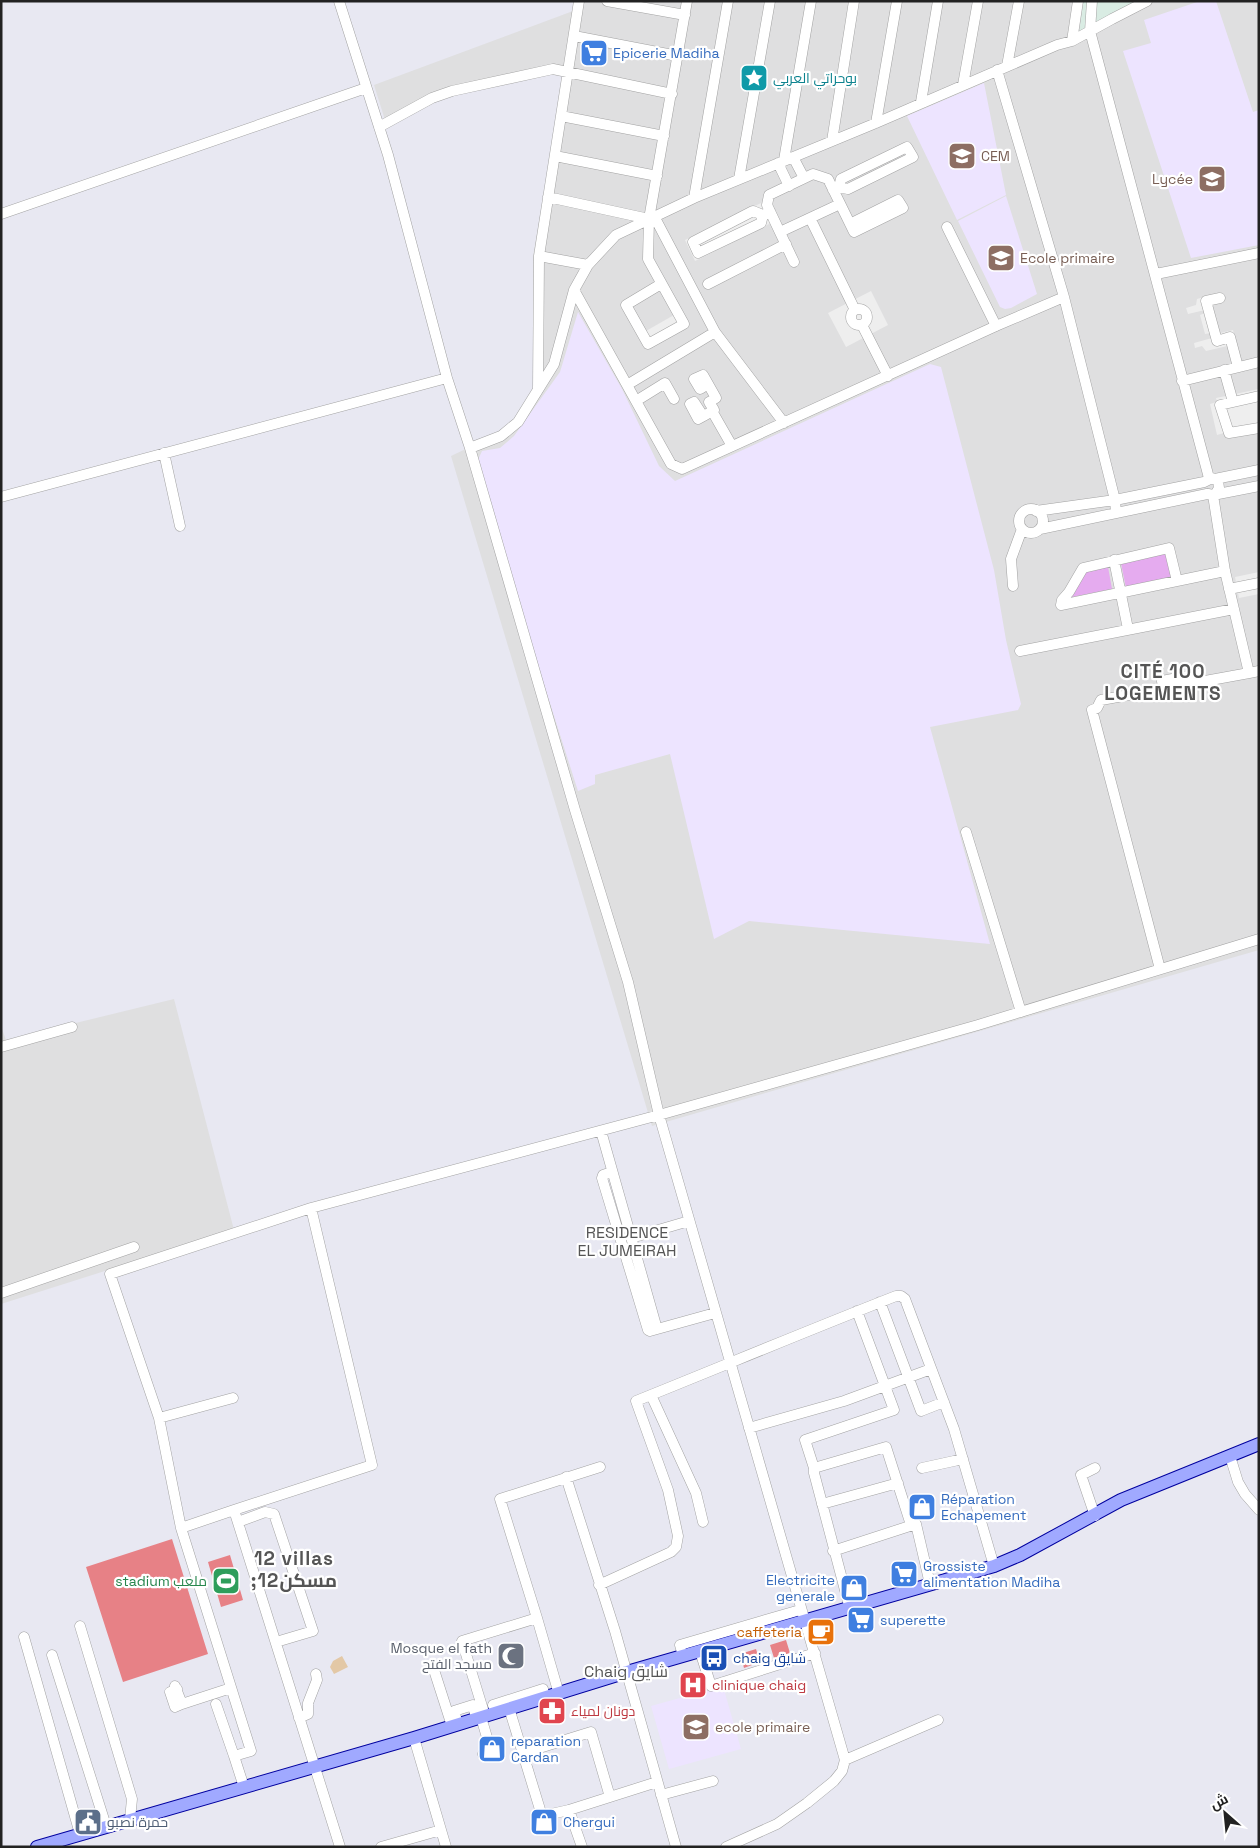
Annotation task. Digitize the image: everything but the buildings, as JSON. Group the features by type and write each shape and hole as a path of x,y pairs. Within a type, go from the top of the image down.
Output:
{"main road":[{"path":"1231,1459 1259,1444"},
{"path":"37,1847 77,1839 106,1826 414,1738 700,1651 802,1616 850,1609 994,1566 1095,1516 1133,1494 1231,1459 1259,1452"}],"street":[{"path":"339,1 388,155 447,378 470,448 628,982 659,1115 845,1760 842,1771 834,1781 795,1812 777,1824 726,1847"},
{"path":"538,390 539,256 579,1"},
{"path":"607,1 685,15"},
{"path":"661,284 626,305 648,344 684,324 648,259 656,176 687,1"},
{"path":"694,198 728,1"},
{"path":"739,179 770,1"},
{"path":"789,186 785,160 811,1"},
{"path":"832,141 854,1"},
{"path":"876,123 897,1"},
{"path":"920,102 938,1"},
{"path":"963,85 978,1"},
{"path":"1019,1 1002,68 1064,297 1115,500 1116,513"},
{"path":"1072,41 1078,1"},
{"path":"1092,1 1090,31 1156,274 1209,480 1219,488 1212,494"},
{"path":"470,448 501,436 518,422 554,364 574,290 588,265 616,235 694,198 876,123 920,102 1057,44 1072,41 1147,1"},
{"path":"574,36 678,56"},
{"path":"379,127 432,98 452,91 553,69 672,94"},
{"path":"1,214 366,88"},
{"path":"561,116 664,136"},
{"path":"907,147 913,157 848,189 836,188 841,179 907,147"},
{"path":"555,156 656,176"},
{"path":"785,160 804,178"},
{"path":"794,262 780,232 766,213 753,211 693,242 698,253 762,222 766,213 769,195 813,174 828,179 836,188 840,204 850,224"},
{"path":"548,197 652,218 715,332 784,423"},
{"path":"780,232 840,204"},
{"path":"810,218 855,310 859,309 865,312 867,319 862,325 888,376"},
{"path":"947,227 996,326"},
{"path":"708,284 786,244"},
{"path":"1156,274 1259,253"},
{"path":"539,256 588,265"},
{"path":"574,290 671,464 682,469 1064,297"},
{"path":"1220,298 1206,301 1217,340 1230,337 1238,367"},
{"path":"627,385 715,332"},
{"path":"1182,381 1259,362"},
{"path":"1224,370 1233,402"},
{"path":"1,497 447,378"},
{"path":"636,401 665,383 674,398"},
{"path":"708,384 716,398 709,402 714,410 707,414 732,446"},
{"path":"1259,396 1220,405 1229,433 1259,428"},
{"path":"164,453 180,526"},
{"path":"1259,470 1115,500 1036,511 1031,510 1022,514 1019,524 1022,529 1031,533 1040,529 1116,513 1259,486"},
{"path":"1209,480 1203,489 1212,494"},
{"path":"1160,969 1092,710 1097,708 1101,700 1254,672 1229,589 1212,494"},
{"path":"1036,511 1043,519 1040,529"},
{"path":"1013,586 1011,559 1022,529"},
{"path":"1177,581 1169,548 1083,568 1060,605 1121,592 1177,581 1225,571"},
{"path":"1114,560 1128,629"},
{"path":"1229,589 1259,583"},
{"path":"1020,651 1234,609"},
{"path":"966,832 1021,1012"},
{"path":"234,1756 251,1751 181,1528 159,1418 110,1274 311,1208 659,1115 1021,1012 1259,939"},
{"path":"1,1047 72,1027"},
{"path":"601,1131 657,1329"},
{"path":"612,1172 604,1175 602,1178 647,1330 650,1331 715,1313"},
{"path":"181,1528 372,1465 311,1208"},
{"path":"631,1238 690,1221"},
{"path":"1,1293 134,1247"},
{"path":"599,1585 671,1552 676,1547 678,1536 668,1490 636,1401 896,1296 901,1296 905,1299 944,1402 963,1459 994,1566"},
{"path":"880,1302 921,1411 944,1402"},
{"path":"850,1609 833,1551 814,1468 805,1440 894,1410 858,1311"},
{"path":"749,1428 813,1411 931,1369"},
{"path":"651,1395 696,1493 703,1522"},
{"path":"159,1418 233,1398"},
{"path":"814,1468 886,1447 911,1525"},
{"path":"922,1468 963,1459"},
{"path":"1231,1459 1238,1482 1245,1494 1259,1510"},
{"path":"559,1694 500,1499 600,1467"},
{"path":"1094,1468 1081,1475 1095,1516"},
{"path":"566,1477 627,1672 676,1847"},
{"path":"822,1504 898,1483"},
{"path":"234,1510 340,1847"},
{"path":"238,1522 265,1512 274,1514 313,1631 276,1642"},
{"path":"833,1551 916,1524 930,1584"},
{"path":"683,1656 680,1645 802,1616"},
{"path":"482,1754 492,1751 462,1641 537,1618"},
{"path":"80,1626 132,1799 130,1819"},
{"path":"24,1636 77,1839"},
{"path":"700,1651 711,1686 815,1653"},
{"path":"52,1655 106,1826"},
{"path":"434,1670 455,1725"},
{"path":"299,1718 308,1714 308,1703 317,1680 316,1674"},
{"path":"178,1695 192,1695 194,1700 218,1688 231,1688"},
{"path":"484,1716 493,1706 543,1690 545,1698"},
{"path":"216,1704 244,1787"},
{"path":"509,1708 542,1816 569,1810 658,1782"},
{"path":"845,1760 938,1720"},
{"path":"523,1753 591,1732 610,1797"},
{"path":"414,1738 446,1847"},
{"path":"661,1795 713,1781"},
{"path":"569,1810 582,1847"},
{"path":"381,1847 441,1830"}],"shaded area":[{"path":"574,1 1259,1 1259,950 652,1126 451,456 499,433 514,422 534,389 533,256 566,67 450,88 385,120 374,85 573,11"},
{"path":"1083,1 1138,1 1079,35"},
{"name":"Lycée","path":"1200,1 1216,1 1253,112 1259,110 1259,245 1191,258 1123,51 1151,43 1144,20"},
{"name":"CEM","path":"984,83 1006,195 957,220 907,116"},
{"name":"Ecole primaire","path":"1006,196 1037,294 1011,308 1005,309 1000,307 958,221"},
{"path":"761,203 771,223 695,261 685,240"},
{"path":"871,291 888,325 846,347 828,313"},
{"path":"1221,292 1224,302 1212,304 1220,333 1233,330 1236,344 1206,351 1202,346 1195,348 1194,343 1212,338 1211,333 1205,334 1200,315 1205,313 1205,310 1188,314 1186,308 1196,305 1197,299"},
{"path":"681,311 689,324 647,349 639,335"},
{"path":"578,312 622,389 659,466 675,481 930,364 941,367 994,570 1006,640 1021,704 1018,710 930,727 990,944 749,921 714,939 670,754 595,775 595,784 578,791 525,625 478,460 482,451 500,448 514,436 560,372"},
{"path":"1259,389 1259,433 1226,438 1224,433 1217,435 1210,404 1217,402 1216,398"},
{"path":"1166,553 1171,578 1126,588 1121,563"},
{"path":"1108,567 1112,589 1071,596 1087,571"},
{"path":"1259,572 1259,594 1239,598 1235,577"},
{"path":"174,999 234,1230 1,1304 1,1026 6,1040"},
{"path":"172,1539 208,1654 123,1682 86,1567"},
{"name":"stadium ملعب","path":"230,1555 243,1600 221,1607 208,1562"},
{"path":"786,1640 790,1653 774,1658 770,1645"},
{"path":"756,1649 760,1662 744,1668 740,1654"},
{"path":"342,1656 348,1667 334,1674 330,1667 333,1661"},
{"name":"ecole primaire","path":"723,1686 741,1749 669,1769 651,1706"}],"place":[{"name":"Epicerie Madiha","path":"594,53"},
{"name":"بوحراتي العربي","path":"754,78"},
{"name":"CEM","path":"962,156"},
{"name":"Lycée","path":"1212,179"},
{"name":"Ecole primaire","path":"1001,258"},
{"name":"Réparation Echapement","path":"922,1507"},
{"name":"Grossiste alimentation Madiha","path":"904,1574"},
{"name":"stadium ملعب","path":"226,1581"},
{"name":"Electricite generale","path":"854,1588"},
{"name":"superette","path":"861,1620"},
{"name":"caffeteria","path":"821,1632"},
{"name":"Mosque el fath مسجد الفتح","path":"511,1656"},
{"name":"chaig شايق","path":"714,1658"},
{"name":"clinique chaig","path":"693,1685"},
{"name":"دونان لمياء","path":"552,1711"},
{"name":"ecole primaire","path":"696,1727"},
{"name":"reparation Cardan","path":"492,1749"},
{"name":"حمرة نصبو","path":"88,1822"},
{"name":"Chergui","path":"544,1822"}],"district":[{"name":"CITÉ 100 LOGEMENTS","path":"1163,682"},
{"name":"RESIDENCE EL JUMEIRAH","path":"627,1241"},
{"name":"12 villas ;12مسكن","path":"294,1569"},
{"name":"Chaig شايق","path":"626,1671"}]}
